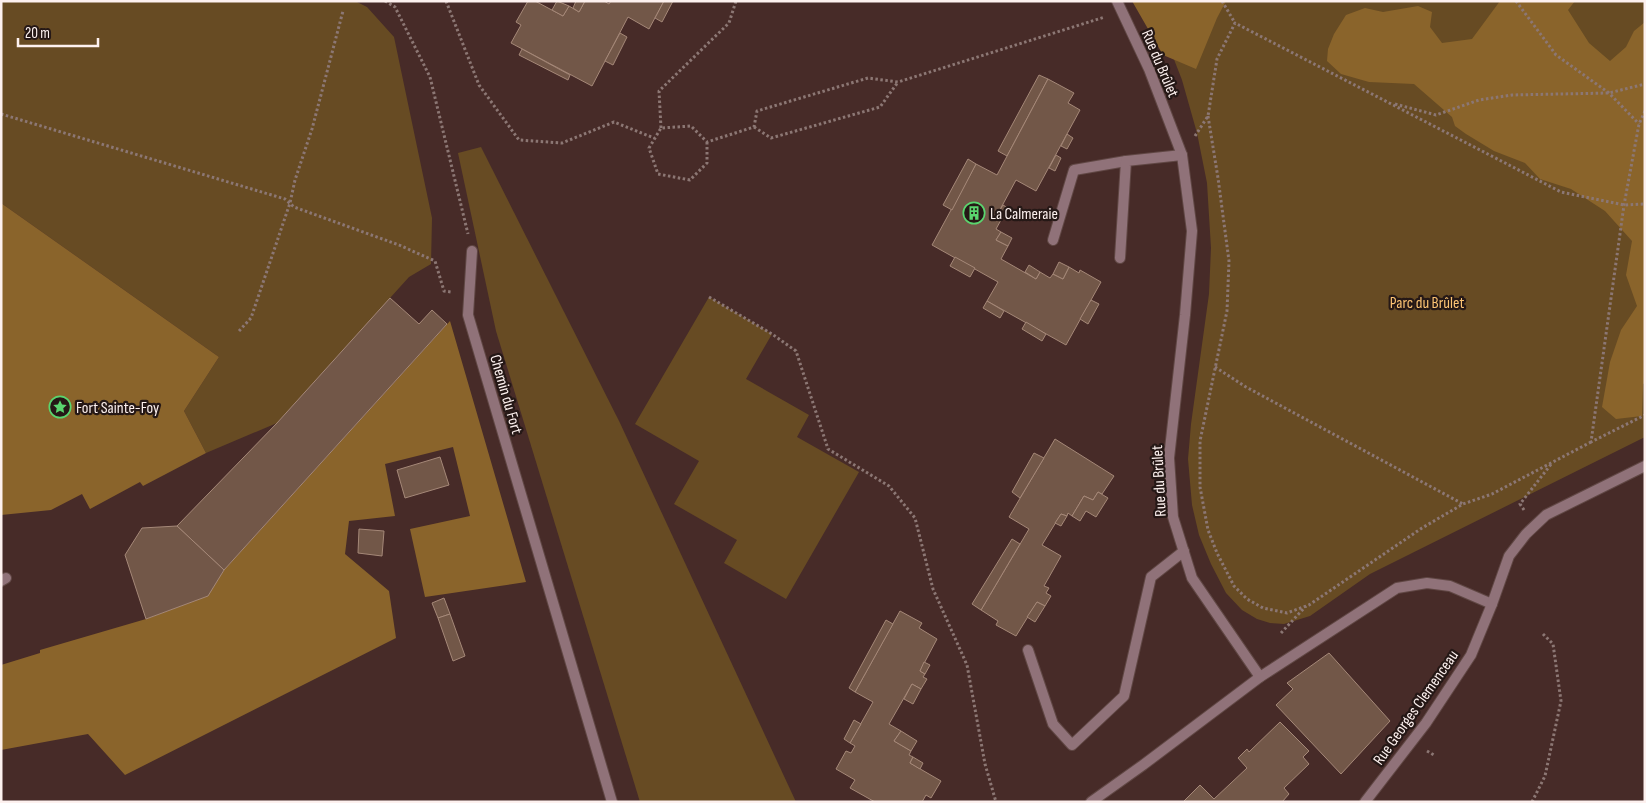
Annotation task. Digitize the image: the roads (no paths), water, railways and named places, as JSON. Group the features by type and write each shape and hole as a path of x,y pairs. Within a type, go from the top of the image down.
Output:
{"street":[{"name":"Rue du Brûlet","path":"1117,1 1149,69 1182,155 1192,231 1185,315 1169,458 1173,517 1192,578 1260,677"},
{"path":"1053,240 1074,170 1126,161 1182,155"},
{"path":"1120,258 1126,161"},
{"name":"Chemin du Fort","path":"472,250 468,315 612,802"},
{"name":"Rue Georges Clemenceau","path":"1365,802 1426,723 1471,654 1492,604 1509,556 1526,534 1546,515 1645,466"},
{"path":"1028,650 1053,724 1072,746 1124,696 1151,577 1184,551"},
{"path":"1091,802 1143,766 1260,677 1397,588 1427,582 1450,586 1492,604"}],"place":[{"name":"La Calmeraie","path":"974,213"},
{"name":"Fort Sainte-Foy","path":"60,407"}],"park label":[{"name":"Parc du Brûlet","path":"1427,302"}]}
